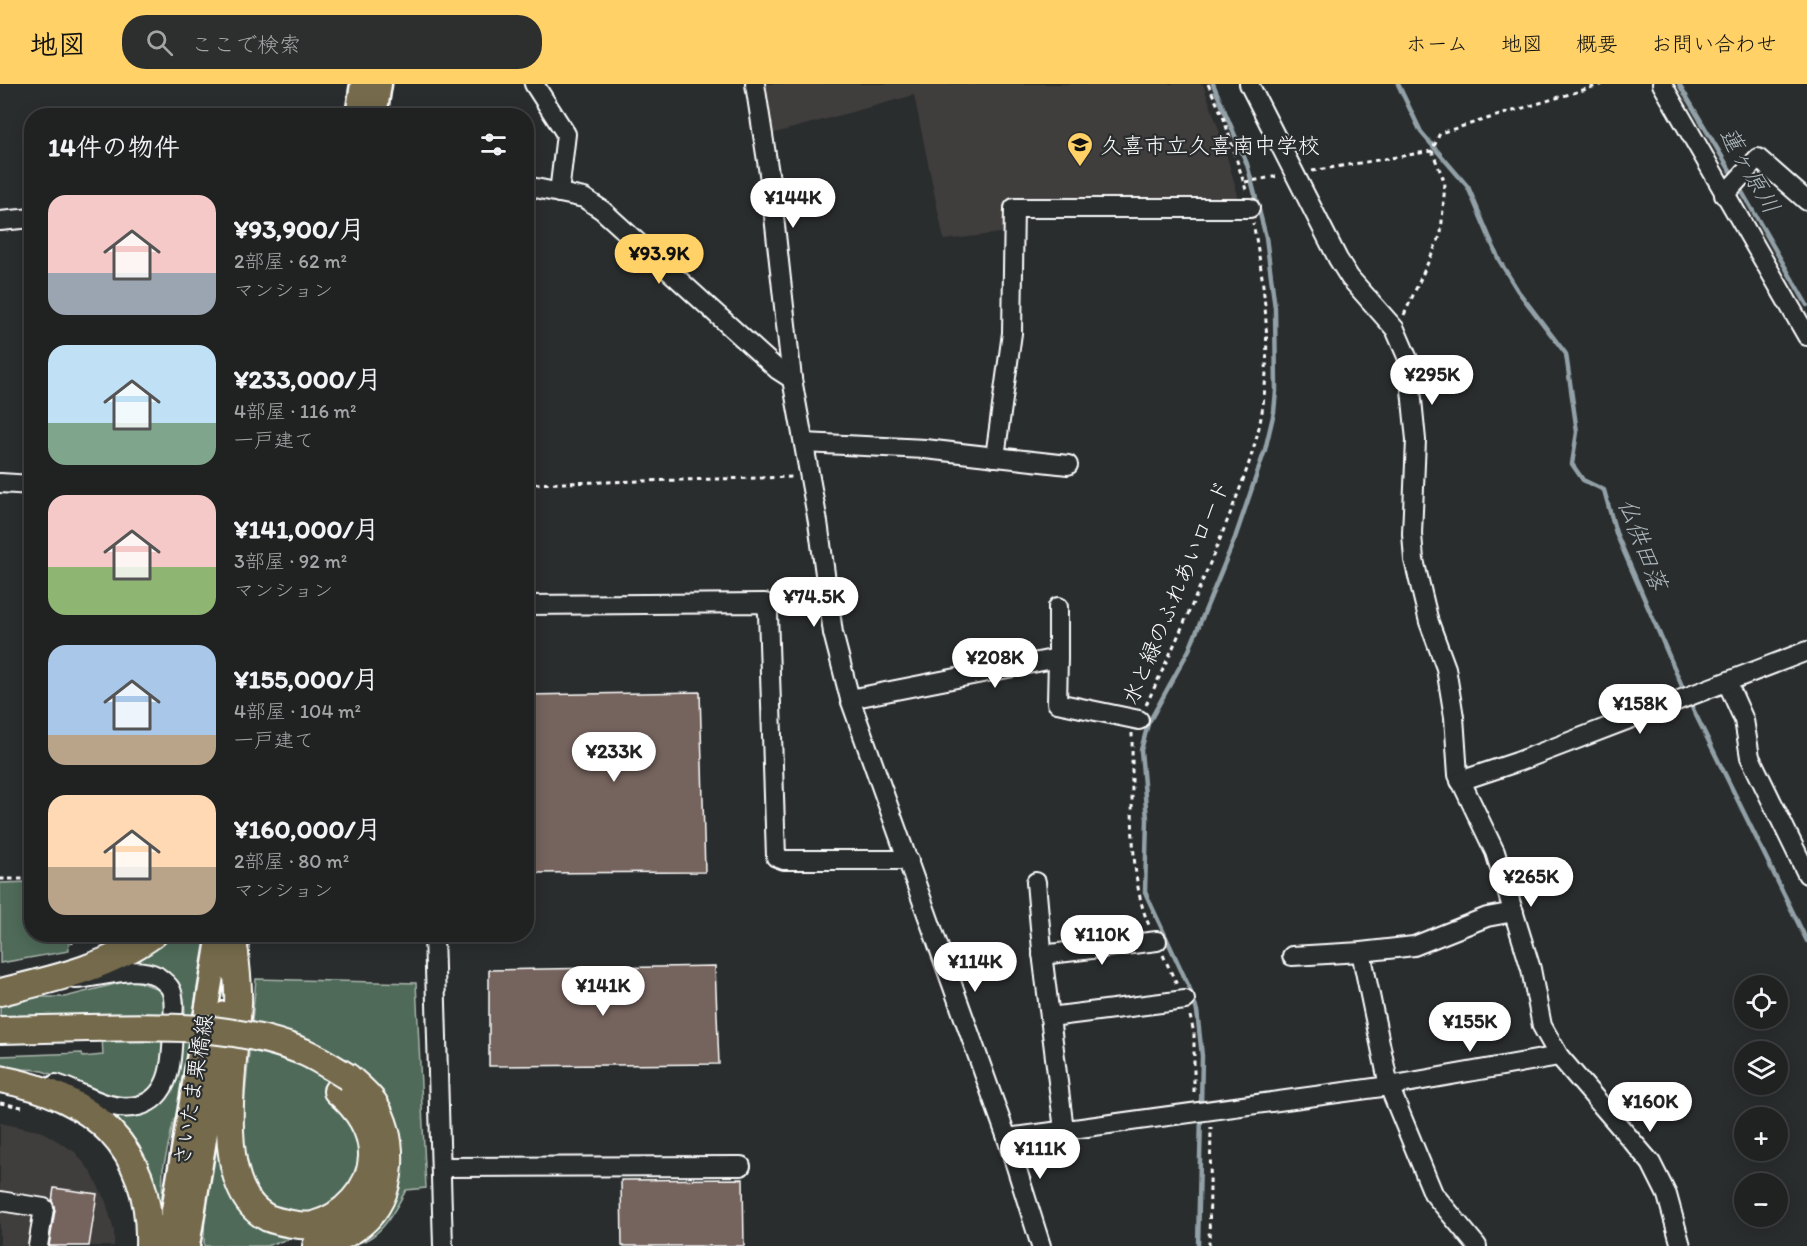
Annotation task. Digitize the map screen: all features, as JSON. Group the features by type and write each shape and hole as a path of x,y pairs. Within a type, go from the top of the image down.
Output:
{"highway":[{"path":"0,992 47,981 114,959 141,942"},
{"path":"230,942 239,1000 231,1083 230,1153 237,1179 249,1202 268,1218 312,1226 348,1207 361,1191 369,1173 372,1156 367,1128 343,1084"},
{"path":"0,1030 190,1044 265,1056 343,1084 374,1102 385,1126 390,1156 389,1177 377,1203 363,1222 340,1238 316,1246"},
{"path":"0,1048 88,1037"},
{"path":"5,1080 44,1089 73,1102 99,1119 119,1140 134,1166 147,1203 150,1222 149,1246"}],"main road":[{"path":"358,108 362,84"},
{"path":"376,108 380,84"},
{"name":"さいたま栗橋線","path":"167,1246 230,942"},
{"name":"さいたま栗橋線","path":"188,1246 230,942"}],"street":[{"path":"534,84 566,134 559,193"},
{"path":"755,84 770,180 792,379 811,477 833,633 850,699 1007,1137 1037,1242"},
{"path":"1249,84 1343,268 1395,329 1408,359 1415,423 1412,551 1425,610 1446,668 1460,781 1495,852 1531,969 1542,1026 1559,1056 1651,1163 1667,1195 1681,1246"},
{"path":"1662,84 1807,336"},
{"path":"1724,195 1758,158 1807,201"},
{"path":"534,188 584,198 602,210 778,370 792,379"},
{"path":"995,457 1012,333 1014,208 1250,208"},
{"path":"0,221 24,220"},
{"path":"804,443 925,449 1068,465"},
{"path":"0,483 24,484"},
{"path":"534,605 765,603 768,613 776,856 784,860 909,860"},
{"path":"1058,607 1057,703 1138,720"},
{"path":"1460,781 1807,651"},
{"path":"850,699 1058,658"},
{"path":"1727,682 1744,720 1750,757 1807,874"},
{"path":"1036,882 1042,955 1064,1130"},
{"path":"1292,956 1414,946 1487,917 1514,912"},
{"path":"1042,955 1157,941"},
{"path":"434,942 443,1244"},
{"path":"1360,952 1389,1086 1433,1193 1477,1246"},
{"path":"5,1080 27,1078 43,1080 109,1106 122,1107 139,1106 150,1101 160,1092 166,1081 172,1062 174,1000 171,988 164,982 155,975 136,972 96,978 47,981"},
{"path":"1050,1017 1185,1000"},
{"path":"1007,1137 1389,1086 1559,1056"},
{"path":"442,1167 741,1166"},
{"path":"0,1201 44,1208 38,1246"}],"path":[{"name":"水と緑のふれあいロード","path":"1208,84 1224,119 1247,182 1263,269 1267,345 1263,404 1258,431 1235,503 1185,622 1132,732 1136,875 1142,910 1185,1000 1194,1033 1202,1111 1209,1246"},
{"path":"1395,329 1441,234 1445,183 1432,151 1440,133 1603,84"},
{"path":"1247,182 1432,151"},
{"path":"534,484 811,477"},
{"path":"0,879 24,879"}],"shaded area":[{"name":"久喜市立久喜南中学校","path":"763,84 1203,84 1239,199 1006,199 1008,232 944,240 914,95 771,134"},
{"path":"0,1123 43,1132 75,1152 91,1172 106,1202 114,1231 114,1246 0,1246"}],"green space":[{"path":"24,882 24,942 68,942 69,951 0,963 0,883"},
{"path":"162,942 209,942 185,1088 173,1124 163,1169 161,1222 137,1148 129,1135 108,1113 142,1114 154,1109 170,1090 179,1062 185,1011 183,997 179,985 172,976 161,969 146,964 127,962 146,954"},
{"path":"256,979 416,983 426,1188 406,1190 395,1211 381,1229 373,1236 354,1245 341,1246 382,1212 347,1067 325,1098 337,1105 358,1136 360,1161 352,1189 317,1214 281,1212 254,1191 240,1148"},
{"path":"135,981 161,992 167,1007 167,1025 160,1071 152,1086 140,1094 125,1096 108,1094 42,1071 0,1069 0,1056 82,1053 83,1057 103,1055 101,1019 0,1023 0,1001 29,997 65,997"},
{"path":"216,1114 273,1233 292,1238 266,1246 204,1246 205,1184"}],"building":[{"path":"700,692 705,872 534,873 534,695"},
{"path":"715,966 719,1064 489,1066 489,970"},
{"path":"743,1179 744,1246 622,1246 621,1180"},
{"path":"54,1188 97,1194 89,1246 49,1246 55,1210 52,1201"}],"waterway":[{"path":"1201,1107 1202,1056 1197,1011 1189,987 1145,892 1147,819 1141,750 1148,724 1189,650 1235,538 1265,450 1274,412 1276,391 1275,308 1266,237 1247,164 1213,84"},
{"name":"仏供田落","path":"1398,84 1421,132 1468,187 1499,260 1518,291 1566,354 1577,432 1572,464 1583,480 1604,490 1616,533 1685,693"},
{"name":"蓮ヶ原川","path":"1679,84 1734,177"},
{"name":"蓮ヶ原川","path":"1738,185 1807,305"},
{"name":"仏供田落","path":"1689,701 1807,941"},
{"path":"1198,1246 1201,1115"}],"place":[{"name":"久喜市立久喜南中学校","path":"1080,168"}]}
